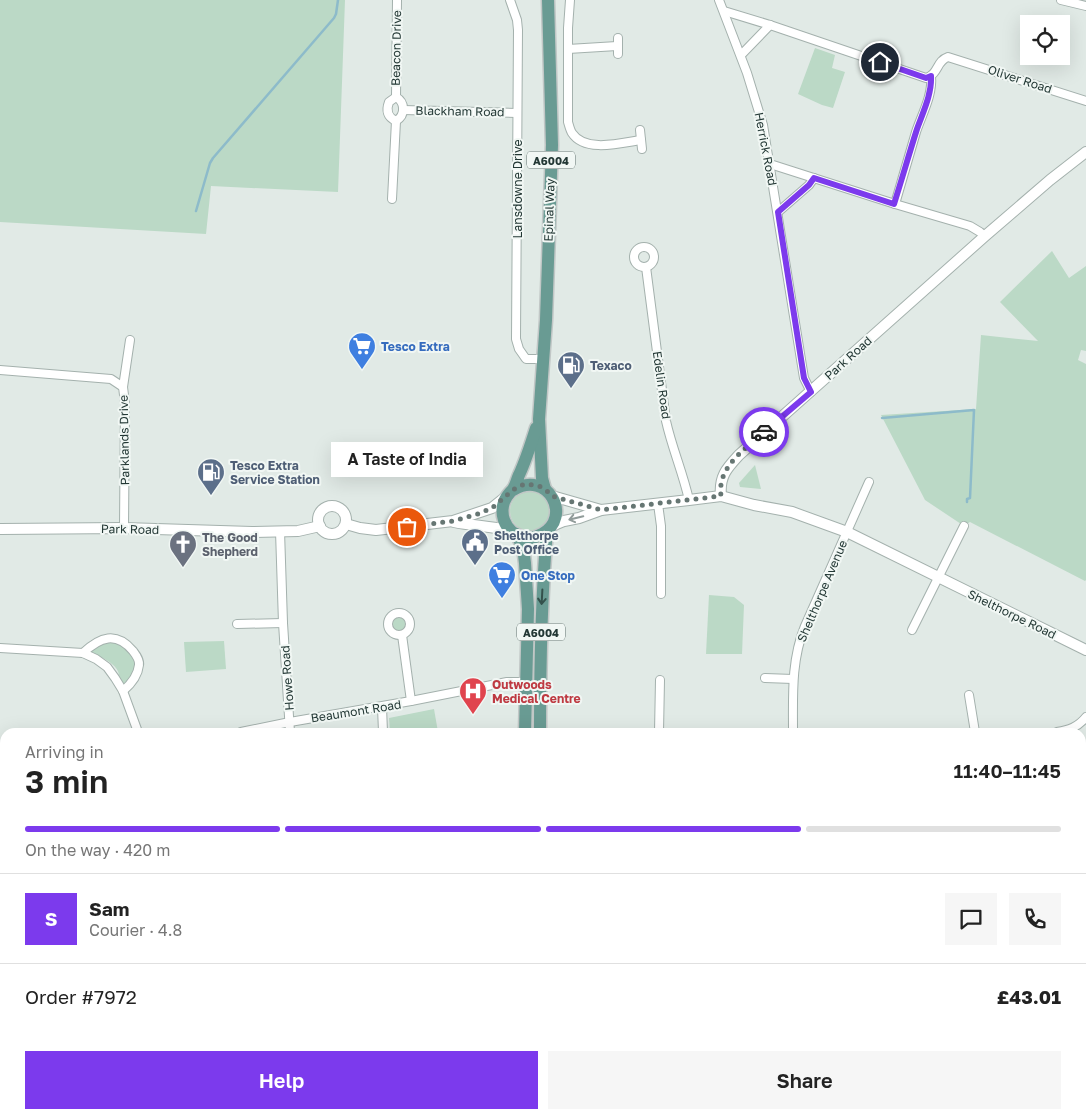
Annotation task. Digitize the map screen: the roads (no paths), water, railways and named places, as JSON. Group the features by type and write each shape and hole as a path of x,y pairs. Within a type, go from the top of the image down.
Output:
{"main road":[{"name":"Epinal Way","path":"548,0 552,145 546,320 539,419 542,478 548,493"},
{"name":"Epinal Way","path":"510,493 524,464 539,419"},
{"path":"510,493 519,486 526,484 539,486 548,493"},
{"name":"A6004","path":"510,493 502,510 506,525 523,547 525,563 528,609 526,728"},
{"name":"A6004","path":"540,728 541,607 549,529 555,519 556,511 555,504 548,493"},
{"path":"513,532 523,537 532,538 540,536 549,529"}],"street":[{"name":"Beacon Drive","path":"396,97 397,0"},
{"name":"Lansdowne Drive","path":"510,0 517,20 516,339 526,359 543,359"},
{"path":"570,0 568,122 572,133 579,140 596,146 641,140"},
{"name":"Herrick Road","path":"719,0 741,55 764,125 804,378 811,392"},
{"path":"1061,0 1086,6"},
{"path":"724,11 926,78 931,76 932,83 929,94 894,204"},
{"path":"741,55 770,25"},
{"path":"568,49 618,46"},
{"name":"Oliver Road","path":"931,76 941,60 948,57 1086,101"},
{"name":"Beacon Drive","path":"392,199 396,121 403,113 402,102 396,97"},
{"name":"Beacon Drive","path":"396,97 389,102 388,110 391,119 396,121"},
{"name":"Blackham Road","path":"403,110 517,112"},
{"path":"640,130 642,149"},
{"name":"Park Road","path":"721,496 721,479 726,468 739,455 985,236 1086,152"},
{"path":"770,164 970,226 985,236"},
{"path":"778,212 809,185 814,178"},
{"name":"Edelin Road","path":"646,267 666,420 689,500"},
{"path":"123,387 130,340"},
{"name":"Parklands Drive","path":"0,370 111,379 123,387 125,403 124,528"},
{"path":"847,532 869,482"},
{"path":"320,526 319,518 321,512 329,506 338,507 344,512 346,524 376,530 453,521 492,508 510,493"},
{"path":"548,493 601,510"},
{"path":"549,529 564,521 601,510 721,496"},
{"name":"Shelthorpe Road","path":"721,496 792,512 847,532 1086,650"},
{"path":"658,504 661,526 661,594"},
{"path":"453,521 513,532"},
{"name":"Park Road","path":"0,529 124,528 252,532 298,531 320,526 326,532 331,533 340,531 346,524"},
{"path":"912,630 964,526"},
{"name":"Howe Road","path":"280,531 283,623 290,728"},
{"name":"Shelthorpe Avenue","path":"793,728 793,679 802,632 847,532"},
{"path":"237,624 283,623"},
{"name":"Beaumont Road","path":"402,635 411,702"},
{"path":"83,653 93,645 110,638 117,638 129,647 139,659 139,665 130,684 122,691"},
{"path":"0,648 83,653 96,659 115,678 136,728"},
{"path":"765,678 793,679"},
{"path":"660,680 660,728"},
{"name":"Beaumont Road","path":"261,728 411,702 507,682 526,682"},
{"path":"969,695 974,728"},
{"path":"382,707 383,728"},
{"path":"1072,728 1086,717"}],"waterway":[{"path":"196,211 213,158 334,18 338,0"},
{"path":"882,418 974,410 970,498 967,499 967,502"}],"place":[{"name":"Tesco Extra","path":"362,370"},
{"name":"Texaco","path":"571,389"},
{"name":"Tesco Extra Service Station","path":"211,496"},
{"name":"A Taste of India","path":"407,527"},
{"name":"Shelthorpe Post Office","path":"475,566"},
{"name":"The Good Shepherd","path":"183,568"},
{"name":"One Stop","path":"502,599"},
{"name":"Outwoods Medical Centre","path":"473,715"}]}
